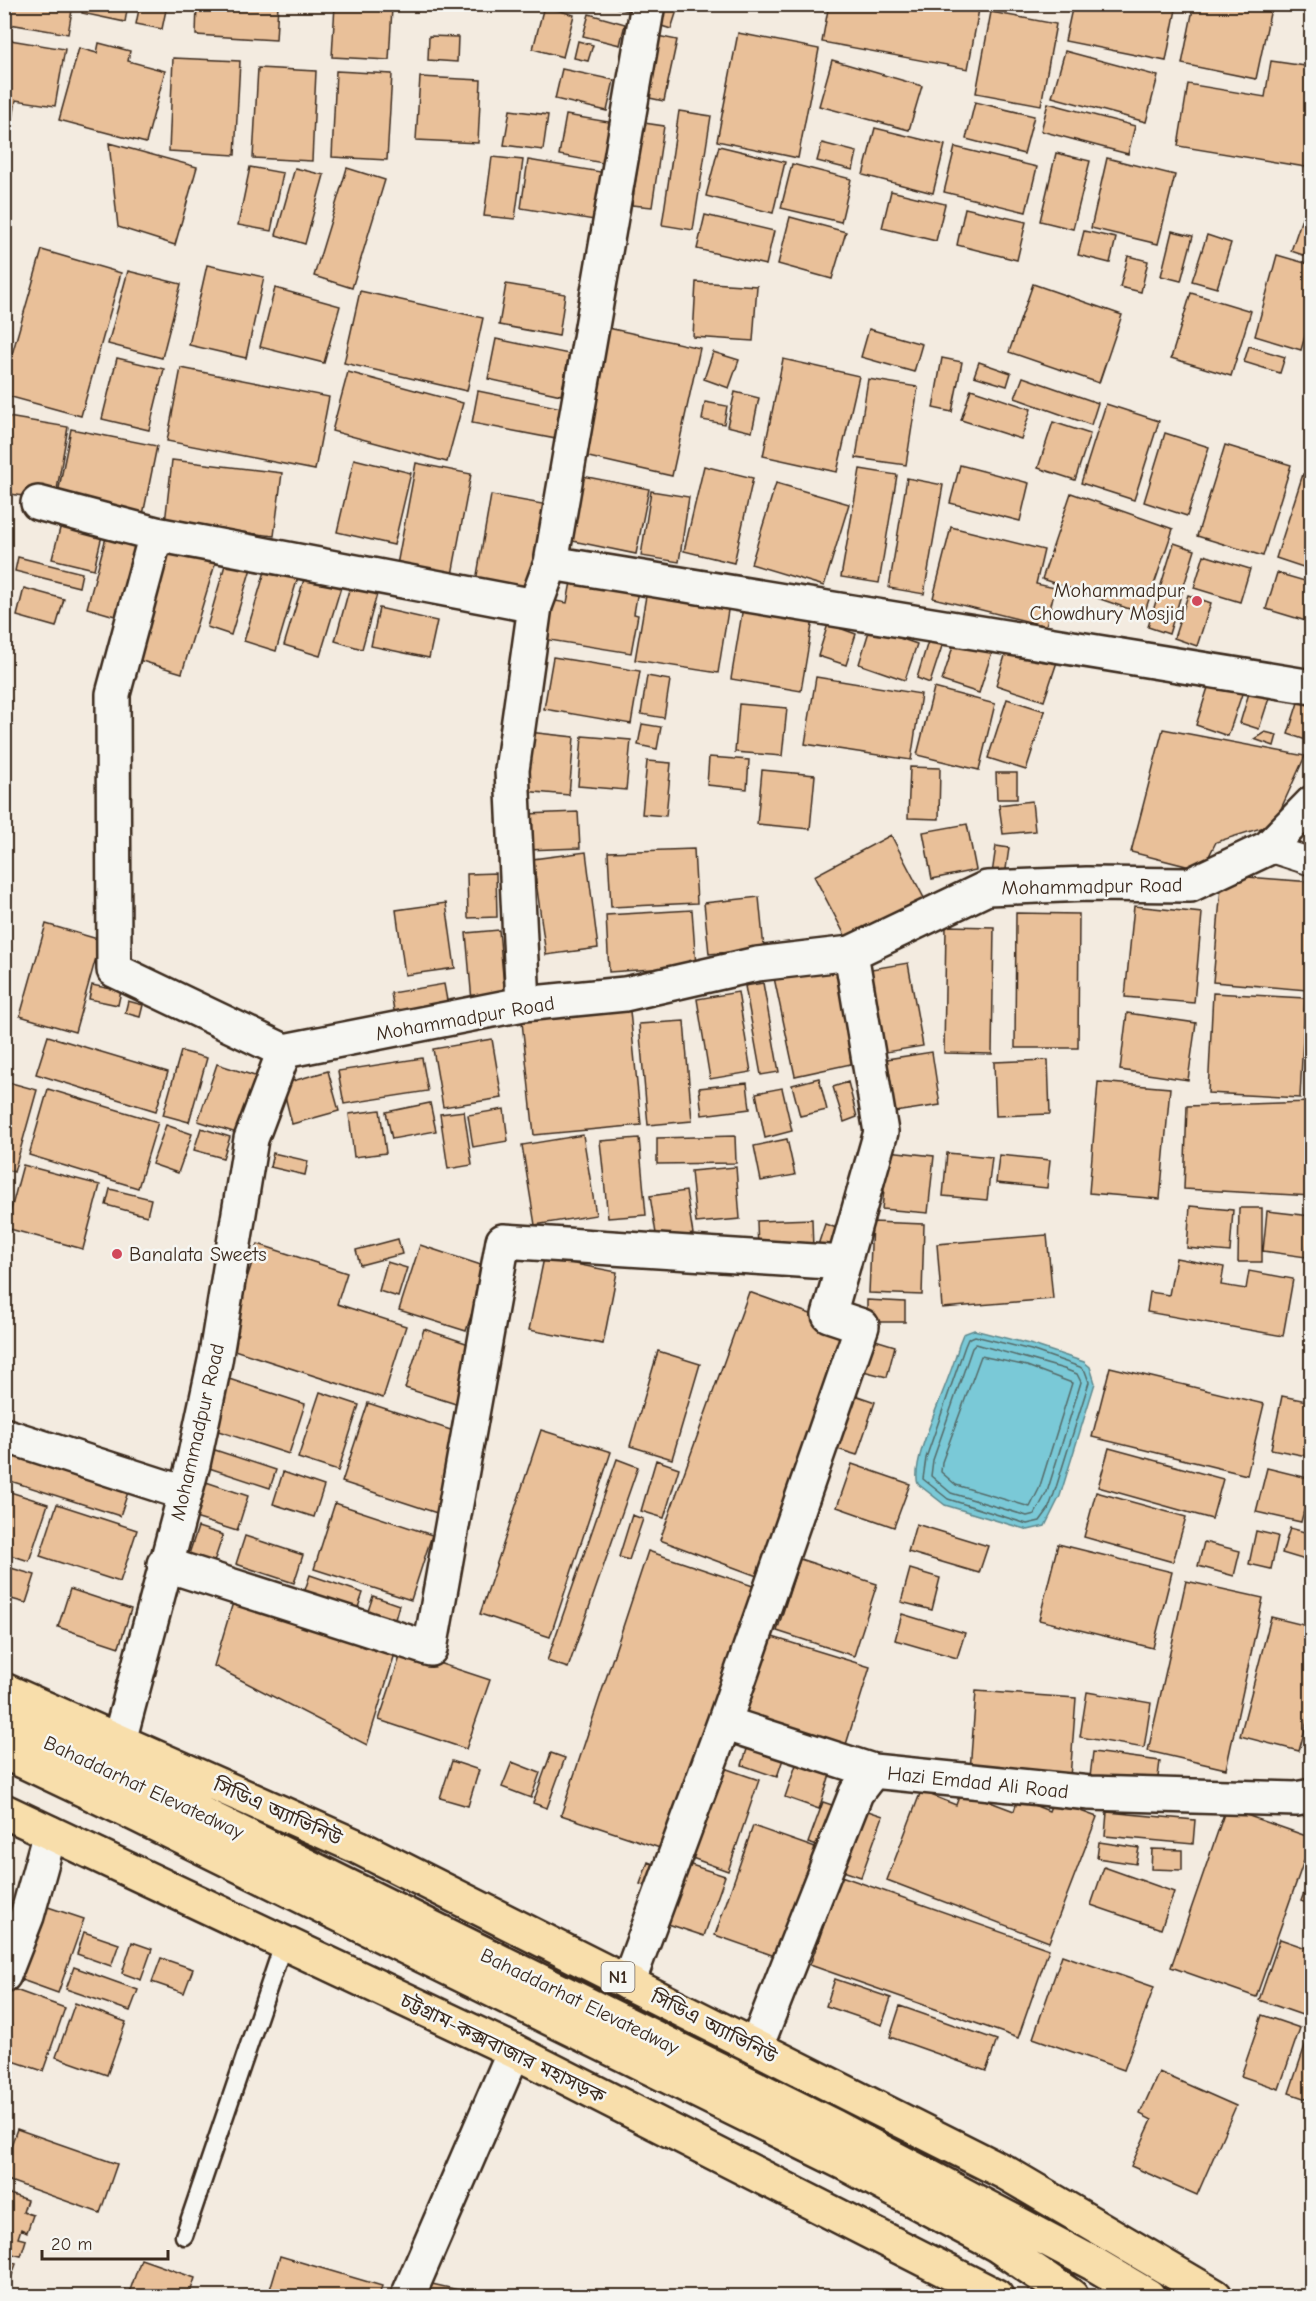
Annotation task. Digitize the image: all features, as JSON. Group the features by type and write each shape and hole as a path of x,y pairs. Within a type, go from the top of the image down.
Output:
{"highway":[{"name":"সিডিএ অ্যাভিনিউ","path":"4,1690 358,1847 1006,2173 1215,2296"},
{"name":"Bahaddarhat Elevatedway","path":"4,1721 125,1776 835,2127 1094,2264 1148,2296"},
{"name":"Bahaddarhat Elevatedway","path":"4,1752 135,1814 846,2164 997,2246 1071,2296"},
{"name":"চট্টগ্রাম-কক্সবাজার মহাসড়ক","path":"4,1811 514,2051 996,2296"}],"street":[{"path":"523,1004 512,770 536,606 551,563 648,4"},
{"path":"38,503 156,534 536,606"},
{"path":"156,534 113,694 114,970 284,1051"},
{"path":"551,563 1311,687"},
{"name":"Mohammadpur Road","path":"119,1741 164,1564 193,1464 215,1361 251,1139 284,1051 523,1004 625,994 756,964 850,953 987,888 1088,884 1190,885 1268,849 1311,802"},
{"path":"1268,849 1311,862"},
{"path":"628,1983 724,1723 862,1326 829,1315 881,1132 850,953"},
{"path":"164,1564 430,1649 503,1241 844,1263"},
{"path":"4,1435 184,1493"},
{"path":"724,1723 873,1771"},
{"name":"Hazi Emdad Ali Road","path":"756,2047 856,1794 873,1771 1090,1793 1296,1799 1311,1796"},
{"path":"4,1975 27,1916 50,1833"},
{"path":"408,2296 514,2051"}],"lane":[{"path":"184,2235 284,1942"}],"water":[{"path":"974,1330 1033,1345 1084,1362 1090,1367 1095,1383 1060,1496 1045,1526 1028,1530 945,1505 918,1484 917,1472 920,1456 959,1344 963,1334"}],"building":[{"path":"4,4 73,4 68,34 4,23"},
{"path":"84,4 128,4 125,22 82,13"},
{"path":"140,4 183,4 183,8 167,5 162,29 136,24"},
{"path":"197,4 278,4 276,40 196,35"},
{"path":"604,4 631,4 629,11"},
{"path":"655,4 679,4 671,29 649,22"},
{"path":"829,4 980,4 968,69 822,42"},
{"path":"1073,4 1177,4 1166,61 1065,41"},
{"path":"1194,4 1272,4 1256,79 1182,64"},
{"path":"335,5 392,8 389,60 332,57"},
{"path":"544,6 574,15 563,57 533,49"},
{"path":"991,12 1056,24 1041,105 976,93"},
{"path":"589,14 625,24 620,45 583,36"},
{"path":"738,33 819,49 798,158 717,141"},
{"path":"648,34 677,40 664,101 635,95"},
{"path":"429,36 458,37 457,62 428,60"},
{"path":"4,39 65,49 55,106 16,100 11,132 4,131"},
{"path":"578,41 593,45 588,61 574,58"},
{"path":"99,43 130,51 128,61 165,71 146,143 59,120 79,48 97,53"},
{"path":"1065,51 1158,76 1146,122 1052,97"},
{"path":"173,58 240,61 235,155 169,151"},
{"path":"832,60 922,86 909,130 819,106"},
{"path":"1271,61 1312,67 1312,168 1178,146 1188,84 1265,97"},
{"path":"258,68 316,71 312,161 253,158"},
{"path":"562,69 614,80 607,111 555,99"},
{"path":"336,71 392,74 387,160 332,157"},
{"path":"420,77 481,80 478,143 416,140"},
{"path":"975,102 1034,116 1024,154 966,139"},
{"path":"1048,103 1135,126 1128,154 1041,131"},
{"path":"510,110 548,115 543,150 504,145"},
{"path":"679,111 711,116 693,230 662,225"},
{"path":"566,115 615,123 608,164 559,155"},
{"path":"644,123 664,126 652,207 632,205"},
{"path":"875,128 945,145 933,193 863,175"},
{"path":"109,143 197,167 175,245 118,227"},
{"path":"822,143 857,152 853,170 817,161"},
{"path":"719,146 785,162 773,213 706,196"},
{"path":"955,147 1037,167 1026,212 944,192"},
{"path":"1056,153 1090,161 1073,229 1040,221"},
{"path":"492,157 523,160 515,219 484,216"},
{"path":"1107,158 1175,175 1158,244 1091,228"},
{"path":"528,160 601,172 594,220 521,208"},
{"path":"792,164 851,179 841,222 781,208"},
{"path":"250,167 283,173 271,231 238,225"},
{"path":"295,168 324,175 305,244 276,235"},
{"path":"347,168 385,180 352,288 314,276"},
{"path":"1312,188 1312,258 1291,251"},
{"path":"891,191 945,204 936,241 882,228"},
{"path":"965,208 1026,222 1017,260 957,245"},
{"path":"705,215 774,231 766,265 697,249"},
{"path":"790,217 846,232 832,279 778,264"},
{"path":"1084,231 1116,238 1110,263 1078,255"},
{"path":"1172,231 1193,236 1181,281 1161,276"},
{"path":"1207,235 1231,243 1217,288 1192,281"},
{"path":"42,250 121,273 81,416 4,395 4,382"},
{"path":"1277,255 1312,265 1312,312 1301,350 1255,336"},
{"path":"1128,256 1148,261 1141,292 1120,287"},
{"path":"207,265 264,277 246,358 189,345"},
{"path":"128,271 181,284 162,358 108,344"},
{"path":"696,282 757,286 753,341 693,337"},
{"path":"506,284 565,294 559,336 499,325"},
{"path":"1033,284 1122,315 1099,383 1009,352"},
{"path":"275,288 340,306 324,363 260,347"},
{"path":"360,291 483,318 467,391 344,363"},
{"path":"1191,293 1251,311 1231,376 1171,358"},
{"path":"599,326 700,348 672,476 571,453"},
{"path":"869,329 922,344 914,372 861,357"},
{"path":"496,339 569,354 561,395 488,379"},
{"path":"1249,346 1285,357 1280,373 1244,362"},
{"path":"713,352 739,360 729,388 704,379"},
{"path":"117,358 164,369 149,430 102,419"},
{"path":"942,358 962,362 952,412 933,408"},
{"path":"783,359 859,376 837,472 763,456"},
{"path":"979,362 1011,373 1007,386 974,376"},
{"path":"181,368 329,397 315,470 167,441"},
{"path":"348,372 463,403 447,462 332,431"},
{"path":"1023,377 1098,403 1091,425 1015,398"},
{"path":"868,379 918,387 906,465 856,458"},
{"path":"971,389 1031,409 1021,439 961,420"},
{"path":"478,391 562,408 556,439 472,423"},
{"path":"735,392 759,398 752,432 727,426"},
{"path":"705,402 727,406 724,424 702,420"},
{"path":"1106,404 1159,421 1134,500 1081,483"},
{"path":"8,417 68,427 55,501 4,493 4,437"},
{"path":"1053,422 1090,434 1075,480 1038,468"},
{"path":"71,429 157,446 143,515 57,498"},
{"path":"1165,433 1209,447 1187,516 1144,502"},
{"path":"1225,445 1291,465 1263,556 1197,536"},
{"path":"354,459 411,473 394,545 337,532"},
{"path":"172,460 282,473 274,536 165,523"},
{"path":"416,463 471,474 452,575 397,565"},
{"path":"960,465 1029,483 1020,521 950,503"},
{"path":"704,466 753,478 734,563 684,551"},
{"path":"860,469 897,475 879,583 841,577"},
{"path":"572,474 649,489 636,554 558,538"},
{"path":"1303,474 1312,477 1312,570 1276,558"},
{"path":"907,478 943,485 924,594 889,588"},
{"path":"776,483 849,504 824,586 751,564"},
{"path":"651,491 689,497 679,562 641,556"},
{"path":"1071,493 1173,529 1144,614 1042,579"},
{"path":"491,495 548,505 532,592 476,581"},
{"path":"63,517 104,527 94,569 52,559"},
{"path":"951,527 1044,550 1036,584 1055,588 1046,626 933,598"},
{"path":"108,530 151,541 129,620 87,608"},
{"path":"1174,543 1195,550 1169,634 1148,627"},
{"path":"169,547 216,561 182,673 135,659"},
{"path":"1204,555 1250,569 1240,602 1194,588"},
{"path":"18,557 82,573 79,587 15,571"},
{"path":"227,558 252,565 231,635 207,627"},
{"path":"266,568 298,577 276,651 244,641"},
{"path":"1277,573 1312,583 1312,603 1306,621 1266,609"},
{"path":"305,576 341,587 320,656 284,645"},
{"path":"571,582 639,584 634,614 638,615 631,653 543,639 550,600 567,603"},
{"path":"350,586 377,594 362,649 335,641"},
{"path":"24,588 64,599 56,627 17,616"},
{"path":"647,590 729,604 718,673 635,660"},
{"path":"745,595 815,607 801,691 731,679"},
{"path":"1188,595 1211,603 1197,646 1174,638"},
{"path":"379,608 437,621 429,658 371,646"},
{"path":"828,624 856,634 846,665 818,656"},
{"path":"870,628 917,644 905,680 859,664"},
{"path":"929,638 943,643 930,683 917,678"},
{"path":"955,640 992,652 979,693 942,681"},
{"path":"1008,646 1057,662 1044,701 996,685"},
{"path":"553,657 640,671 631,724 544,709"},
{"path":"1212,675 1245,685 1228,736 1196,725"},
{"path":"647,676 670,680 664,718 641,714"},
{"path":"816,677 921,694 911,760 805,744"},
{"path":"1252,683 1272,689 1259,729 1240,723"},
{"path":"934,688 995,704 979,770 917,755"},
{"path":"1302,690 1312,693 1312,742 1288,734"},
{"path":"1007,699 1045,711 1026,770 988,758"},
{"path":"739,704 787,708 782,756 735,752"},
{"path":"642,724 661,727 657,749 638,745"},
{"path":"1163,729 1305,756 1274,824 1216,842 1202,870 1131,852"},
{"path":"528,732 574,737 569,795 523,791"},
{"path":"1265,732 1277,735 1274,746 1254,739"},
{"path":"582,736 631,740 626,790 578,786"},
{"path":"709,757 749,760 747,789 707,785"},
{"path":"647,761 671,763 666,816 642,814"},
{"path":"910,767 940,768 939,819 908,818"},
{"path":"762,770 815,775 810,829 757,824"},
{"path":"996,773 1017,773 1017,799 997,799"},
{"path":"1032,801 1035,831 1003,834 999,805"},
{"path":"578,812 580,848 527,850 526,814"},
{"path":"967,824 976,870 932,879 923,832"},
{"path":"891,835 925,900 848,941 814,876"},
{"path":"996,846 1009,848 1004,883 991,881"},
{"path":"694,849 697,903 611,907 608,852"},
{"path":"586,852 598,948 546,955 533,859"},
{"path":"496,873 497,917 468,918 467,874"},
{"path":"1222,875 1312,882 1312,940 1307,990 1213,982"},
{"path":"759,897 764,949 709,954 704,903"},
{"path":"446,903 455,968 405,975 396,910"},
{"path":"1134,906 1202,913 1194,1003 1125,997"},
{"path":"692,910 696,966 609,972 606,915"},
{"path":"1016,913 1079,914 1078,1048 1015,1048"},
{"path":"46,924 101,940 75,1032 20,1016"},
{"path":"946,926 994,927 992,1054 944,1053"},
{"path":"499,930 505,998 472,1001 466,933"},
{"path":"837,959 860,1062 795,1076 773,973"},
{"path":"908,963 923,1046 880,1053 865,970"},
{"path":"763,983 779,1072 761,1075 745,986"},
{"path":"444,984 448,1006 395,1016 391,993"},
{"path":"92,985 121,991 118,1005 89,999"},
{"path":"738,992 751,1072 710,1079 697,999"},
{"path":"1213,993 1305,998 1300,1098 1208,1093"},
{"path":"128,1001 143,1005 140,1017 125,1013"},
{"path":"630,1011 641,1125 534,1135 522,1022"},
{"path":"1127,1013 1196,1023 1188,1080 1120,1070"},
{"path":"684,1021 692,1121 648,1125 639,1024"},
{"path":"48,1036 168,1072 156,1111 36,1074"},
{"path":"492,1039 502,1098 443,1107 433,1049"},
{"path":"181,1051 207,1058 189,1122 163,1115"},
{"path":"932,1052 940,1105 895,1112 887,1059"},
{"path":"422,1058 428,1091 344,1104 338,1071"},
{"path":"1048,1060 1050,1114 996,1116 994,1062"},
{"path":"217,1064 258,1077 240,1134 198,1121"},
{"path":"328,1071 339,1111 292,1124 282,1084"},
{"path":"819,1078 827,1110 800,1116 792,1085"},
{"path":"4,1081 37,1090 14,1172 4,1169"},
{"path":"848,1082 857,1117 844,1122 833,1087"},
{"path":"1098,1082 1170,1088 1160,1199 1089,1193"},
{"path":"747,1083 750,1109 702,1115 699,1088"},
{"path":"782,1088 792,1131 765,1138 756,1093"},
{"path":"48,1089 158,1122 138,1188 29,1155"},
{"path":"1312,1102 1312,1196 1184,1189 1187,1106"},
{"path":"430,1103 436,1131 392,1139 386,1112"},
{"path":"504,1109 508,1141 473,1147 468,1115"},
{"path":"380,1110 386,1153 354,1157 349,1114"},
{"path":"464,1111 472,1165 448,1169 440,1114"},
{"path":"166,1125 192,1134 178,1173 152,1164"},
{"path":"201,1128 230,1137 223,1158 194,1150"},
{"path":"583,1135 596,1215 535,1225 522,1145"},
{"path":"735,1136 736,1163 657,1164 657,1138"},
{"path":"639,1138 646,1215 608,1218 600,1141"},
{"path":"787,1139 795,1175 761,1181 754,1146"},
{"path":"888,1151 934,1156 928,1213 882,1209"},
{"path":"273,1153 308,1161 305,1175 270,1167"},
{"path":"947,1153 992,1157 987,1200 943,1196"},
{"path":"999,1155 1050,1160 1047,1188 996,1183"},
{"path":"23,1165 100,1185 83,1249 6,1228"},
{"path":"736,1167 740,1219 696,1223 691,1171"},
{"path":"110,1189 151,1199 147,1216 106,1205"},
{"path":"686,1191 693,1234 657,1240 650,1196"},
{"path":"1190,1206 1233,1210 1230,1252 1187,1248"},
{"path":"1239,1208 1262,1208 1262,1262 1238,1262"},
{"path":"1267,1211 1311,1216 1306,1257 1263,1251"},
{"path":"812,1219 813,1250 758,1252 757,1221"},
{"path":"872,1222 924,1224 922,1295 869,1293"},
{"path":"825,1224 848,1232 839,1256 817,1248"},
{"path":"1047,1235 1053,1299 942,1308 937,1244"},
{"path":"398,1239 402,1254 360,1265 356,1250"},
{"path":"258,1244 347,1273 337,1304 406,1326 383,1398 225,1347"},
{"path":"420,1245 487,1267 466,1331 399,1310"},
{"path":"544,1258 617,1272 603,1344 529,1330"},
{"path":"1176,1258 1224,1267 1221,1285 1246,1289 1249,1271 1293,1279 1283,1336 1147,1312 1150,1292 1169,1295"},
{"path":"387,1262 407,1268 398,1297 379,1291"},
{"path":"749,1292 847,1327 757,1576 660,1540"},
{"path":"867,1300 905,1302 905,1322 867,1322"},
{"path":"424,1329 475,1346 456,1404 405,1388"},
{"path":"872,1339 895,1346 887,1377 863,1371"},
{"path":"658,1351 700,1364 672,1459 630,1446"},
{"path":"1110,1367 1264,1404 1247,1475 1092,1437"},
{"path":"223,1377 305,1404 289,1454 206,1427"},
{"path":"320,1392 359,1405 338,1471 298,1458"},
{"path":"852,1394 875,1402 857,1455 834,1448"},
{"path":"1282,1396 1312,1402 1312,1457 1271,1449"},
{"path":"368,1403 466,1435 440,1514 342,1482"},
{"path":"541,1430 611,1452 550,1637 480,1614"},
{"path":"4,1448 129,1489 120,1516 4,1479"},
{"path":"1109,1448 1223,1479 1212,1519 1098,1487"},
{"path":"215,1450 276,1470 270,1488 209,1468"},
{"path":"617,1459 638,1467 568,1668 547,1661"},
{"path":"656,1460 679,1468 664,1518 641,1511"},
{"path":"852,1464 910,1484 894,1527 837,1507"},
{"path":"1267,1468 1312,1479 1301,1522 1256,1512"},
{"path":"283,1472 324,1486 314,1517 273,1504"},
{"path":"206,1482 248,1496 237,1531 195,1518"},
{"path":"4,1490 48,1504 29,1561 4,1553"},
{"path":"1096,1492 1186,1517 1173,1562 1084,1537"},
{"path":"335,1503 432,1535 411,1600 314,1569"},
{"path":"57,1504 137,1530 120,1582 40,1556"},
{"path":"632,1515 643,1519 629,1560 619,1557"},
{"path":"916,1524 988,1546 979,1573 908,1552"},
{"path":"198,1527 223,1535 214,1562 189,1554"},
{"path":"1290,1528 1312,1534 1312,1562 1282,1553"},
{"path":"1256,1531 1278,1536 1271,1569 1249,1564"},
{"path":"245,1536 303,1555 294,1583 236,1564"},
{"path":"1204,1542 1240,1551 1234,1576 1198,1566"},
{"path":"1058,1544 1172,1572 1153,1648 1039,1620"},
{"path":"648,1551 756,1587 669,1851 561,1815"},
{"path":"800,1559 877,1584 854,1656 777,1631"},
{"path":"4,1566 35,1575 26,1603 4,1597"},
{"path":"910,1569 940,1578 932,1610 901,1602"},
{"path":"310,1575 363,1593 355,1616 302,1599"},
{"path":"1186,1581 1263,1598 1226,1769 1148,1751"},
{"path":"70,1589 131,1609 119,1647 58,1627"},
{"path":"373,1596 399,1605 394,1623 367,1614"},
{"path":"234,1599 397,1647 367,1745 214,1666"},
{"path":"902,1614 965,1633 957,1658 895,1640"},
{"path":"1271,1617 1312,1627 1312,1704 1299,1751 1240,1736"},
{"path":"766,1635 870,1667 844,1751 740,1719"},
{"path":"402,1651 490,1680 466,1749 379,1720"},
{"path":"976,1691 1076,1698 1070,1778 970,1770"},
{"path":"1087,1692 1151,1703 1144,1748 1080,1737"},
{"path":"749,1743 784,1756 777,1777 742,1765"},
{"path":"1093,1752 1160,1761 1157,1785 1090,1777"},
{"path":"551,1753 565,1758 547,1808 533,1803"},
{"path":"800,1753 833,1765 819,1809 785,1797"},
{"path":"452,1761 479,1770 468,1806 440,1798"},
{"path":"512,1762 540,1773 531,1798 502,1787"},
{"path":"724,1768 759,1780 728,1871 692,1858"},
{"path":"921,1791 956,1805 961,1791 1014,1811 1018,1799 1049,1811 1053,1801 1097,1817 1049,1942 887,1880"},
{"path":"823,1802 844,1809 830,1850 808,1843"},
{"path":"859,1808 883,1816 861,1877 837,1869"},
{"path":"1226,1808 1312,1838 1256,1997 1171,1967"},
{"path":"1107,1812 1195,1820 1193,1844 1105,1836"},
{"path":"753,1826 821,1850 783,1959 715,1935"},
{"path":"1099,1842 1139,1848 1136,1864 1097,1858"},
{"path":"1152,1849 1182,1850 1182,1870 1151,1869"},
{"path":"679,1861 725,1876 704,1936 659,1921"},
{"path":"648,1862 664,1868 656,1889 640,1884"},
{"path":"1104,1867 1174,1892 1161,1929 1091,1905"},
{"path":"1312,1870 1312,1905 1301,1901"},
{"path":"841,1876 1049,1949 1018,2038 810,1965"},
{"path":"45,1906 84,1919 58,1993 19,1979"},
{"path":"84,1932 119,1944 111,1966 77,1954"},
{"path":"1280,1939 1312,1950 1312,2006 1308,2017 1259,2000"},
{"path":"132,1942 152,1949 141,1980 122,1973"},
{"path":"1062,1955 1154,1987 1124,2070 1033,2038"},
{"path":"161,1958 193,1969 184,1993 152,1982"},
{"path":"74,1967 138,1990 130,2011 66,1989"},
{"path":"835,1979 891,1998 882,2025 826,2006"},
{"path":"10,1988 65,2008 43,2071 4,2058 4,2004"},
{"path":"75,2003 126,2022 107,2075 56,2057"},
{"path":"900,2006 997,2040 986,2071 890,2037"},
{"path":"1262,2015 1300,2028 1279,2089 1241,2076"},
{"path":"1312,2029 1312,2101 1289,2093"},
{"path":"4,2067 14,2071 4,2099"},
{"path":"1159,2072 1236,2106 1197,2195 1131,2166 1152,2120 1140,2114"},
{"path":"17,2129 117,2164 100,2213 4,2179 4,2165"},
{"path":"4,2192 27,2200 23,2212 33,2215 27,2232 21,2229 18,2238 26,2240 21,2256 12,2254 10,2262 16,2264 12,2275 5,2273 4,2276"},
{"path":"280,2256 382,2286 379,2296 268,2296"},
{"path":"141,2259 195,2278 189,2296 128,2296"},
{"path":"432,2284 485,2296 428,2296"}],"place":[{"name":"Mohammadpur Chowdhury Mosjid","path":"1197,601"},
{"name":"Banalata Sweets","path":"117,1254"}]}
